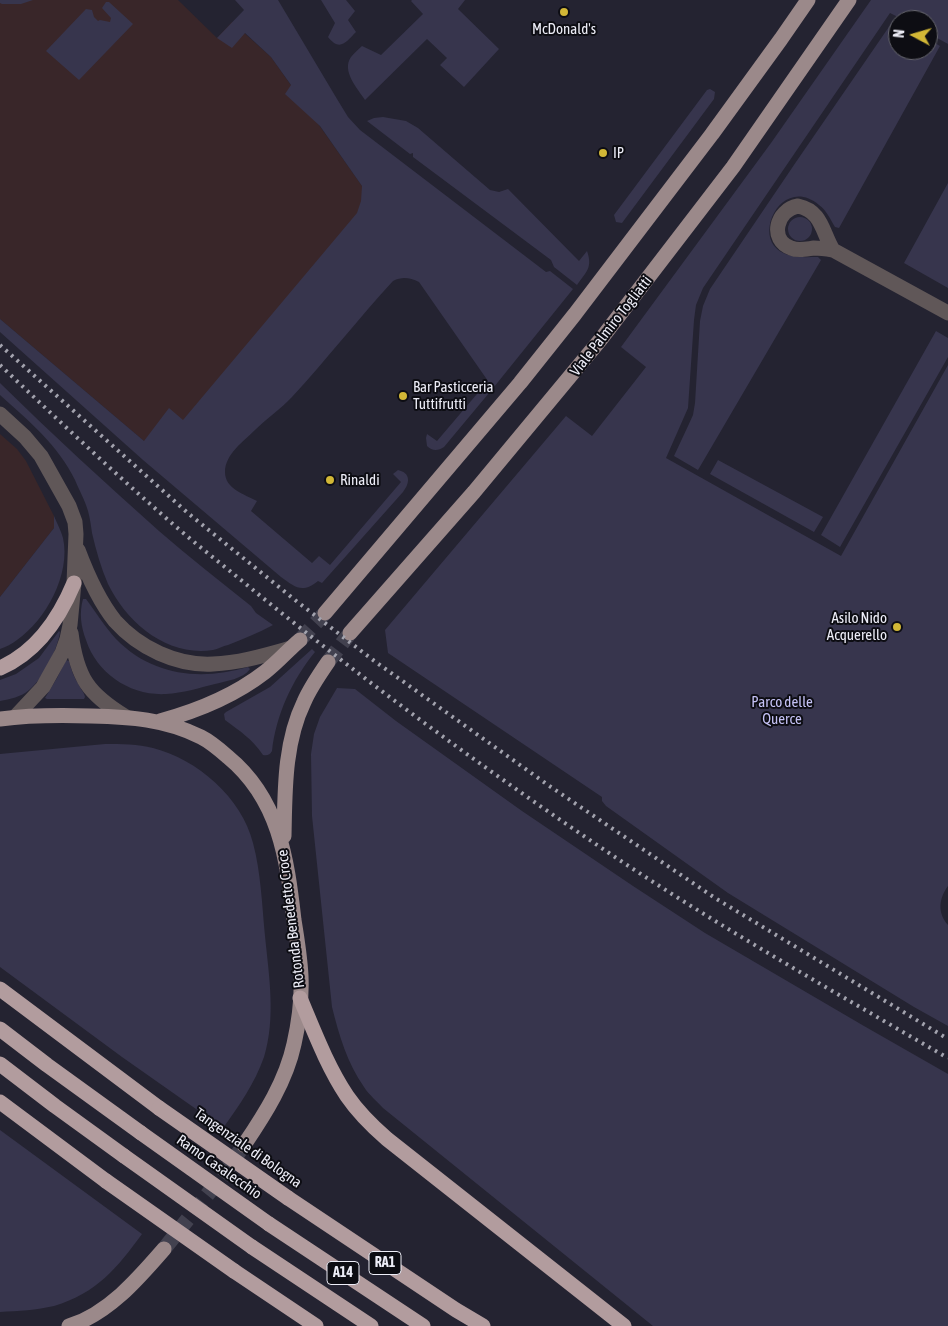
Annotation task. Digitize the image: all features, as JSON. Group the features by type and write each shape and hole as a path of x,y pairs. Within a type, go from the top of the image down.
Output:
{"highway":[{"path":"0,668 18,658 50,628 60,614 74,583"},
{"name":"Tangenziale di Bologna","path":"0,989 159,1108 288,1198 483,1326"},
{"path":"300,998 332,1071 348,1097 367,1121 387,1139 624,1326"},
{"name":"Ramo Casalecchio","path":"0,1029 47,1065 269,1224 423,1326"},
{"name":"A14","path":"0,1064 55,1106 252,1247 371,1326"},
{"path":"0,1102 106,1181 316,1326"}],"main road":[{"path":"325,613 576,314 718,127 808,0"},
{"name":"Viale Palmiro Togliatti","path":"350,634 474,492 601,340 733,168 849,0"},
{"path":"158,722 198,709 230,694 266,672 296,644"},
{"path":"283,848 285,789 292,736 304,702 328,662"},
{"name":"Rotonda Benedetto Croce","path":"7,718 47,716 126,717 173,725 202,738 237,764 255,784 268,806 275,821 289,876 298,950 300,998 294,1045 287,1069 263,1117 244,1145"},
{"path":"69,1326 77,1324 116,1299 164,1249"}],"street":[{"path":"833,250 948,313"},
{"path":"0,414 25,437 41,456 69,506 75,522 76,544 70,625 62,653 44,687 7,718"},
{"path":"76,544 87,574 115,620 139,642 155,651 172,658 212,664 233,662 296,644"},
{"path":"70,625 74,653 86,683 96,696 126,717"}],"shaded area":[{"path":"0,0 178,0 217,38 232,22 271,57 362,186 406,264 207,477 144,441 0,319"},
{"path":"0,434 17,449 26,461 54,516 54,528 0,597"}],"green space":[{"path":"0,0 33,0 21,4 2,4"},
{"path":"235,0 278,0 348,117 360,130 546,272 550,271 573,289 442,448 433,450 429,448 427,446 427,434 437,441 488,381 419,282 403,278 393,281 292,397 236,448 226,465 225,472 228,483 236,490 257,501 251,511 312,563 319,556 330,565 401,482 393,474 398,470 407,476 408,482 403,492 322,583 318,581 303,588 295,586 281,577 143,460 0,332 0,319 144,441 169,408 183,420 357,213 361,201 362,186 320,126 285,94 291,85 271,57 245,33 232,48 217,38 244,10"},
{"path":"321,0 346,0 355,11 348,20 356,32 343,44 336,44 328,37 335,23"},
{"path":"412,0 465,0 458,9 499,49 464,87 440,65 447,58 427,39 365,100 349,74 348,62 362,46 381,55 423,14"},
{"name":"Parco delle Querce","path":"871,0 948,0 948,44 938,38 938,10 888,10 888,16 703,288 696,305 694,320 688,408 666,458 841,556 948,365 948,886 941,900 941,911 948,925 948,1026 728,893 606,806 602,801 602,797 388,653 385,630 566,416 592,436 646,367 621,347 771,143"},
{"path":"106,2 109,2 133,24 79,80 46,51 86,9 92,10 94,17 98,21 110,22 111,18 102,8"},
{"path":"888,28 888,60 932,60 839,228 835,227 822,207 806,198 795,197 785,201 771,219 769,230 771,240 777,249 792,256 818,257 821,260 698,470 674,456 693,415 700,321 703,306 710,289"},
{"path":"710,89 715,92 714,99 622,223 616,222 614,215 707,90"},
{"path":"383,117 406,121 418,128 490,190 499,192 508,189 579,261 587,251 589,266 577,285 554,267 551,260 413,157 413,153 410,154 367,121"},
{"path":"948,183 948,288 904,263"},
{"path":"800,217 805,218 811,224 811,234 805,240 800,241 795,240 789,234 788,229 789,224 795,218"},
{"path":"936,331 948,338 948,357 840,547 821,535"},
{"path":"0,383 159,531 251,606 256,613 273,625 217,649 196,651 180,648 165,642 137,624 126,612 108,584 97,552 87,507 68,467 42,434 0,395"},
{"path":"718,460 823,517 814,532 710,474"},
{"path":"54,516 63,538 65,552 60,581 38,621 13,643 0,649 0,597 54,528"},
{"path":"83,599 86,599 116,639 145,661 161,668 195,674 213,674 248,667 250,669 234,679 179,693 153,694 128,687 107,673 91,652 82,625 81,609"},
{"path":"59,631 53,655 35,685 22,694 0,701 0,680 16,674 39,658"},
{"path":"312,649 315,652 299,674 286,698 277,724 272,751 268,755 263,755 250,740 225,720 224,714 270,687"},
{"path":"66,660 69,661 74,676 85,695 84,699 45,698 57,678"},
{"path":"337,688 355,689 396,721 522,811 705,933 948,1074 948,1326 653,1326 383,1108 366,1090 348,1059 332,1007 312,816 311,754 314,734 320,717"},
{"path":"105,744 153,748 186,761 201,771 228,796 239,811 253,843 260,877 268,966 270,1027 264,1057 256,1076 241,1103 223,1128 122,1057 0,967 0,754"},
{"path":"0,1130 142,1234 124,1258 105,1278 69,1301 54,1306 0,1312"}],"tunnel":[{"path":"300,640 325,613"},
{"path":"328,662 350,633"},
{"path":"164,1249 223,1175 244,1145"}],"railway":[{"path":"0,345 189,514 373,660 548,785 715,898 948,1039"},
{"path":"0,365 183,533 335,655 470,756 609,853 692,907 948,1058"}],"place":[{"name":"McDonald's","path":"564,12"},
{"name":"IP","path":"603,153"},
{"name":"Bar Pasticceria Tuttifrutti","path":"403,396"},
{"name":"Rinaldi","path":"330,480"},
{"name":"Asilo Nido Acquerello","path":"897,627"}]}
